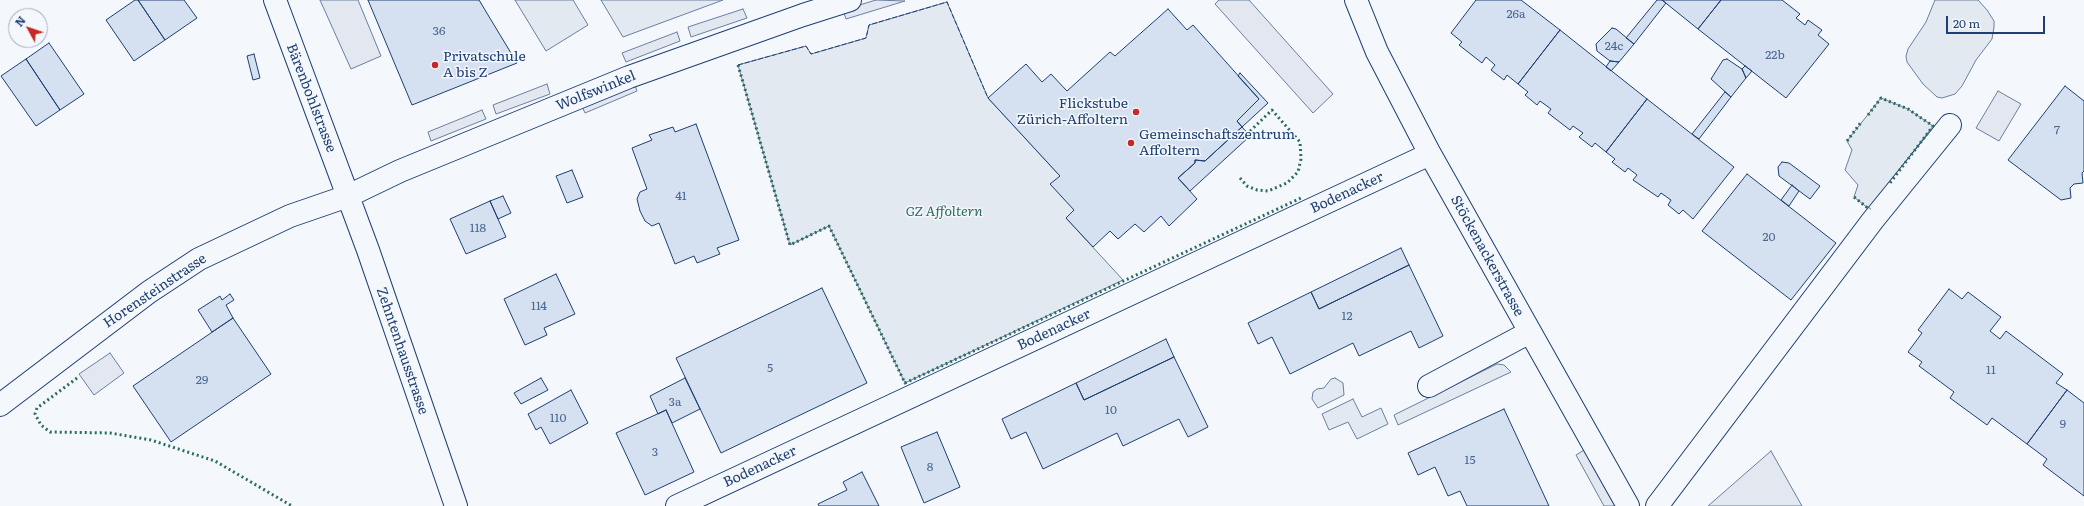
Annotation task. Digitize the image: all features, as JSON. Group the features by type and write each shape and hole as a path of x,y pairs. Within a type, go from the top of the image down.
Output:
{"street":[{"name":"Bärenbohlstrasse","path":"275,0 348,196"},
{"name":"Wolfswinkel","path":"348,196 400,171 629,77 803,15 850,0"},
{"name":"Stöckenackerstrasse","path":"1356,0 1377,52 1430,154 1628,506"},
{"path":"1657,506 1873,220 1950,125"},
{"name":"Bodenacker","path":"678,506 1430,154"},
{"name":"Horensteinstrasse","path":"0,405 149,292 199,259 290,216 348,196"},
{"name":"Zehntenhausstrasse","path":"348,196 456,506"},
{"path":"1430,386 1530,332"}],"green space":[{"path":"515,0 573,0 588,25 546,51"},
{"path":"601,0 723,0 623,37"},
{"path":"1935,0 1978,0 1994,21 1992,39 1976,60 1962,86 1955,94 1942,98 1937,97 1923,84 1907,62 1906,56 1908,49 1926,22"},
{"name":"GZ Affoltern","path":"947,2 988,98 1060,176 1074,210 1066,218 1123,280 905,383 829,226 790,245 738,65 806,46 811,54 866,38 869,25"},
{"path":"1881,98 1908,109 1933,126 1869,209 1854,197 1858,185 1845,170 1852,150 1847,141"},
{"path":"1497,364 1504,365 1511,372 1398,425 1394,415"},
{"path":"1335,378 1343,383 1344,395 1318,408 1312,399 1313,392 1317,389 1324,388 1331,379"},
{"path":"1353,399 1362,417 1381,408 1388,424 1357,439 1348,422 1329,430 1322,414"}],"shaded area":[{"path":"320,0 358,0 381,56 351,69"},
{"path":"876,0 905,1 846,19 843,10"},
{"path":"1219,0 1249,0 1333,94 1313,113 1215,4"},
{"path":"743,9 747,18 691,37 688,27"},
{"path":"677,32 680,41 626,62 622,53"},
{"path":"634,82 637,91 585,113 581,104"},
{"path":"547,84 550,94 496,114 493,105"},
{"path":"1998,91 2021,104 1999,141 1976,128"},
{"path":"482,110 486,119 431,141 428,132"},
{"path":"110,353 124,373 94,395 79,374"},
{"path":"1584,450 1615,506 1604,506 1576,455"},
{"path":"1771,451 1802,506 1708,506"}],"building":[{"path":"135,0 138,0 165,40 134,61 106,20"},
{"path":"138,0 184,0 197,18 165,40"},
{"path":"368,0 479,0 517,63 412,105"},
{"path":"1476,0 1521,0 1560,30 1518,84 1507,75 1504,80 1491,70 1495,65 1486,57 1482,63 1459,45 1462,42 1451,33"},
{"path":"1657,0 1662,0 1666,3 1634,44 1626,38"},
{"path":"1662,0 1721,0 1698,29"},
{"path":"1721,0 1782,0 1800,14 1796,18 1805,25 1808,20 1822,30 1818,35 1829,44 1786,98 1698,29"},
{"path":"1168,9 1187,30 1193,25 1259,99 1237,121 1242,127 1205,161 1195,160 1195,163 1178,178 1197,199 1169,226 1161,216 1144,232 1135,224 1118,239 1110,231 1093,247 1066,218 1074,210 1050,184 1060,176 988,98 1026,64 1042,82 1051,74 1067,91 1110,52 1115,56"},
{"path":"1612,28 1616,29 1634,44 1619,62 1610,61 1597,51 1596,44"},
{"path":"1560,30 1647,99 1606,152 1595,143 1592,147 1579,137 1583,133 1573,126 1570,130 1548,113 1551,109 1540,101 1537,105 1525,95 1528,92 1518,84"},
{"path":"49,43 84,94 60,110 26,59 42,48 48,48"},
{"path":"254,54 260,78 253,80 247,56"},
{"path":"26,59 60,110 36,126 1,76"},
{"path":"1727,59 1742,69 1746,78 1731,97 1711,79 1723,60"},
{"path":"1610,61 1619,62 1611,71 1606,67"},
{"path":"1745,66 1752,71 1746,78 1742,69"},
{"path":"1240,73 1268,103 1242,127 1237,121 1259,99 1238,76"},
{"path":"2065,86 2084,101 2084,171 2082,173 2083,183 2074,184 2070,188 2071,198 2061,200 2008,160"},
{"path":"1725,92 1731,97 1699,139 1692,134"},
{"path":"1647,99 1734,167 1693,219 1683,210 1679,214 1668,205 1671,200 1661,193 1658,197 1633,180 1637,175 1628,168 1625,172 1612,162 1615,159 1606,152"},
{"path":"696,124 739,240 717,248 720,254 697,263 694,256 675,264 659,223 652,226 645,221 640,211 637,199 640,192 647,189 632,148 652,140 649,135 673,127 675,132"},
{"path":"1242,127 1250,136 1190,191 1178,178 1195,163 1195,160 1205,161"},
{"path":"1782,162 1789,163 1820,186 1810,199 1779,176 1778,167"},
{"path":"572,170 583,197 567,203 556,176"},
{"path":"1747,174 1836,243 1791,300 1702,231"},
{"path":"1792,185 1799,191 1789,206 1781,200"},
{"path":"503,196 511,213 498,219 490,201"},
{"path":"490,201 506,237 466,254 450,219"},
{"path":"1401,248 1409,265 1319,309 1311,292"},
{"path":"1409,265 1443,336 1419,348 1411,331 1359,356 1353,343 1290,374 1272,337 1258,344 1248,323 1311,292 1319,309"},
{"path":"556,274 575,314 544,328 547,335 525,345 504,299"},
{"path":"822,288 867,383 721,453 676,358"},
{"path":"1949,289 1962,299 1968,292 2001,317 1990,331 2000,339 2006,331 2063,374 2056,383 2067,390 2027,444 1992,418 1987,425 1950,398 1954,392 1919,366 1922,362 1908,352 1922,333 1918,330"},
{"path":"230,294 234,300 226,305 233,318 212,332 198,310 220,296 222,300"},
{"path":"233,318 271,374 171,442 133,386"},
{"path":"1166,339 1174,357 1084,400 1076,383"},
{"path":"1174,357 1208,427 1188,437 1179,419 1123,446 1117,433 1043,469 1026,432 1011,439 1002,419 1076,383 1084,400"},
{"path":"541,378 548,390 521,404 514,393"},
{"path":"685,378 700,409 672,423 666,410 658,414 650,396"},
{"path":"571,390 588,423 550,444 541,427 536,430 528,414"},
{"path":"2067,390 2084,403 2084,496 2043,465 2047,459 2027,444"},
{"path":"1504,409 1549,506 1467,506 1460,491 1448,496 1435,467 1418,475 1408,453"},
{"path":"666,410 694,472 645,495 616,433"},
{"path":"937,432 960,487 924,503 901,447"},
{"path":"862,472 879,506 819,506 818,504 847,490 843,482"}],"hedge":[{"path":"738,65 790,245 829,226 905,383 1301,198"},
{"path":"1868,115 1881,98 1908,109 1933,126 1890,183"},
{"path":"1240,178 1247,186 1257,190 1268,191 1287,183 1298,172 1301,159 1300,142 1272,110 1247,134"},
{"path":"1847,141 1862,121"},
{"path":"1854,197 1869,209 1870,208"},
{"path":"77,378 37,408 35,414 41,425 50,432 110,433 151,440 215,461 292,506"}],"fence":[{"path":"738,65 806,46 811,54 866,38 869,25 947,2 988,98"}],"place":[{"name":"Privatschule A bis Z","path":"435,65"},
{"name":"Flickstube Zürich-Affoltern","path":"1136,112"},
{"name":"Gemeinschaftszentrum Affoltern","path":"1131,143"}]}
